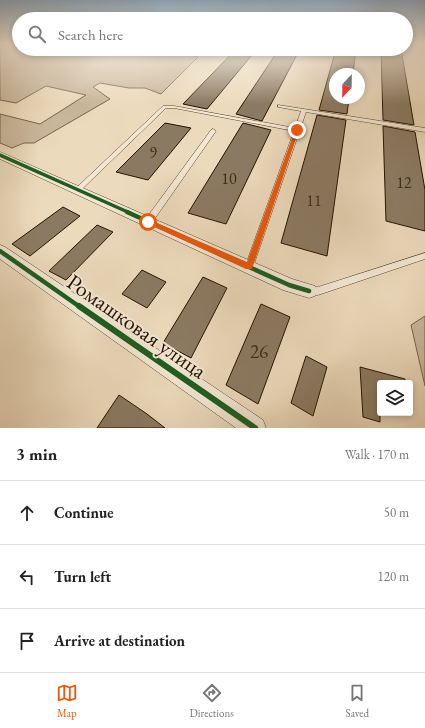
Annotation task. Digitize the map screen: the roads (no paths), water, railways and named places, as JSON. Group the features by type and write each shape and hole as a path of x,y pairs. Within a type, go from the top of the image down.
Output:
{"street":[{"path":"0,155 289,285 309,291"},
{"name":"Ромашковая улица","path":"0,251 255,428"}],"lane":[{"path":"280,106 425,130"},
{"path":"77,190 165,107 174,107 297,130"},
{"path":"249,267 304,110"},
{"path":"148,222 213,131"},
{"path":"309,291 318,291 425,256"}]}
